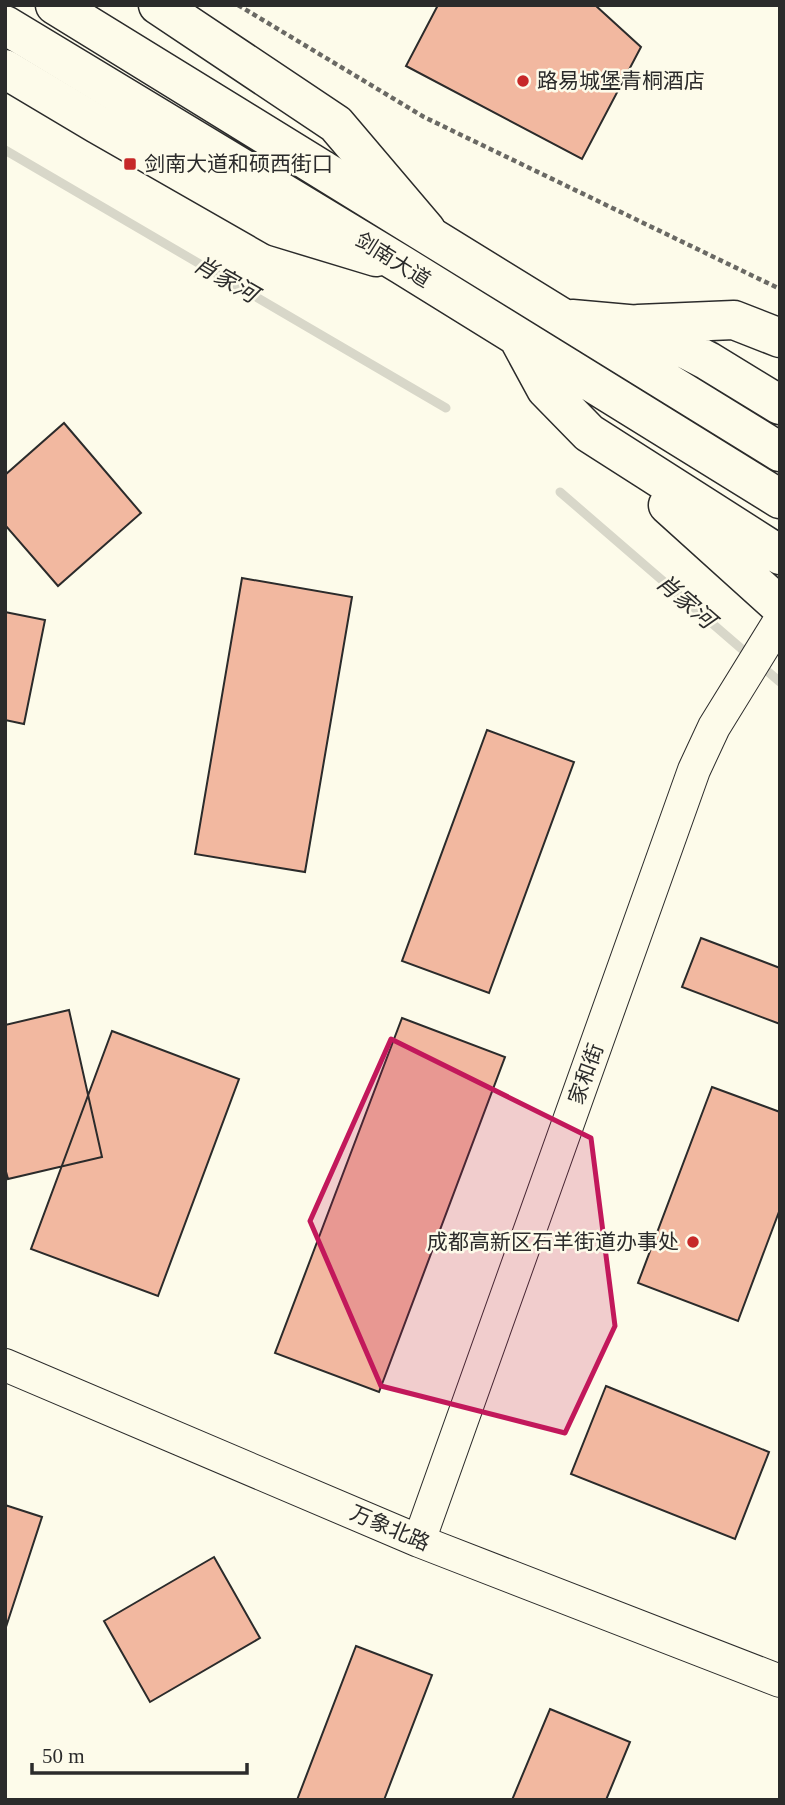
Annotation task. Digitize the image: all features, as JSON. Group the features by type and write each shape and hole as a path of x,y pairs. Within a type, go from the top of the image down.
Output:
{"main road":[{"name":"剑南大道","path":"55,5 780,452"},
{"path":"158,5 336,124 432,237"},
{"name":"剑南大道","path":"5,25 402,265 780,499"},
{"path":"5,69 277,227 402,265"},
{"path":"564,318 639,326 708,362 780,405"},
{"path":"630,324 734,320 780,338"},
{"path":"519,339 546,389 589,433 780,606"},
{"path":"589,433 780,555"}],"street":[{"name":"家和街","path":"419,1541 694,770 714,727 772,632"},
{"name":"万象北路","path":"5,1365 419,1541 780,1681"}],"path":[{"path":"238,5 424,117 780,289"}],"highlighted area":[{"path":"391,1039 591,1138 615,1326 565,1433 381,1386 310,1221"}],"building":[{"path":"438,5 595,5 641,47 582,159 406,66"},
{"path":"64,423 141,513 58,586 5,525 5,475"},
{"path":"242,578 352,597 305,872 195,854"},
{"path":"5,612 45,620 24,724 5,720"},
{"path":"487,730 574,762 489,993 402,961"},
{"path":"701,938 780,968 780,1024 682,987"},
{"path":"69,1010 102,1157 8,1179 5,1168 5,1025"},
{"path":"402,1018 505,1057 379,1392 275,1353"},
{"path":"112,1031 239,1079 158,1296 31,1249"},
{"path":"712,1087 780,1112 780,1209 738,1321 638,1283"},
{"path":"606,1386 769,1452 735,1539 571,1474"},
{"path":"5,1505 42,1517 5,1630"},
{"path":"214,1557 260,1638 150,1702 104,1621"},
{"path":"356,1646 432,1675 384,1800 297,1800"},
{"path":"550,1709 630,1742 606,1800 512,1800"}],"waterway":[{"name":"肖家河","path":"5,150 446,408"},
{"name":"肖家河","path":"560,492 780,682"}],"place":[{"name":"路易城堡青桐酒店","path":"523,81"},
{"name":"剑南大道和硕西街口","path":"130,164"},
{"name":"成都高新区石羊街道办事处","path":"693,1242"}]}
